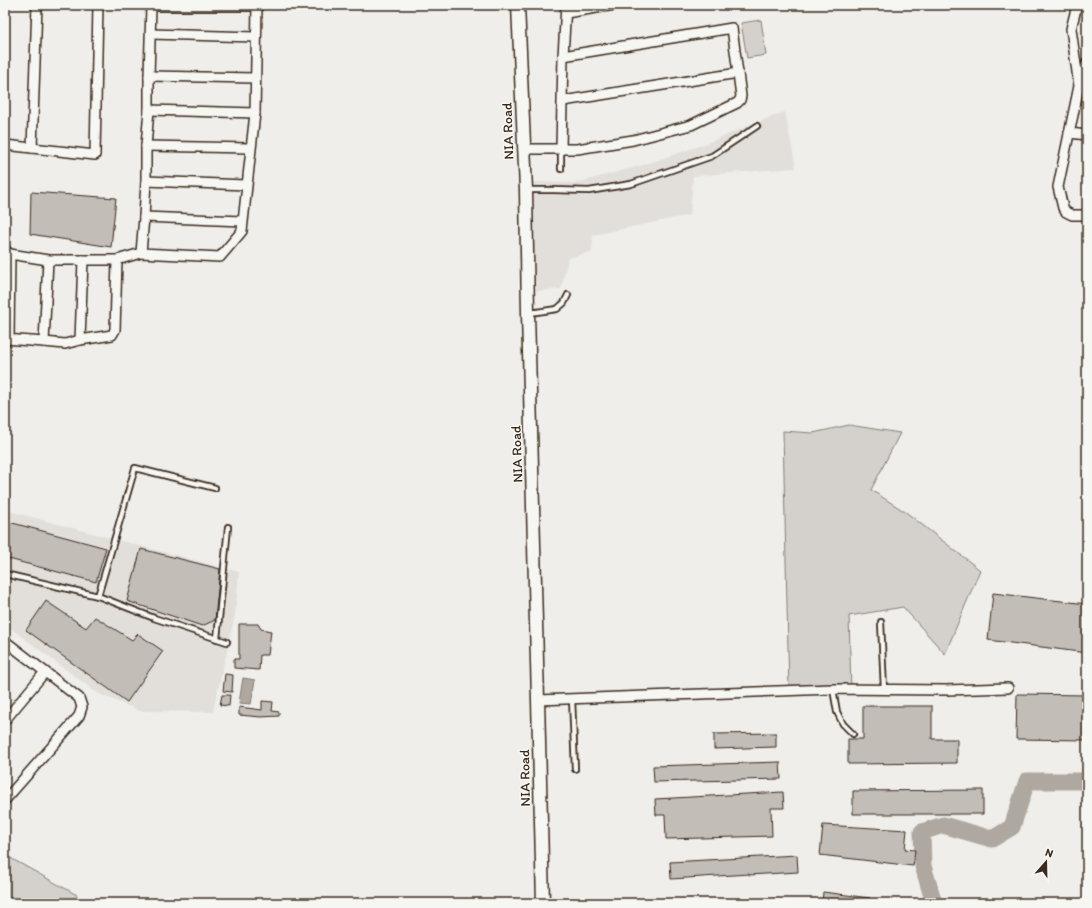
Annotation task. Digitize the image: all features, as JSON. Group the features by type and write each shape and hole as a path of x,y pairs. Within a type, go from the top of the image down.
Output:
{"street":[{"path":"32,148 37,5"},
{"path":"5,145 94,155 98,5"},
{"path":"118,260 115,330 112,335 65,344 7,339 8,252 48,260 118,260 141,253 220,257 242,231 255,113 257,6 151,5 149,110 141,253"},
{"name":"NIA Road","path":"518,5 526,190 543,903"},
{"path":"561,149 563,56 566,9 615,5"},
{"path":"1079,5 1076,8 1071,29 1079,86"},
{"path":"524,149 577,149 633,140 691,125 737,103 741,96 732,28 563,56"},
{"path":"151,34 256,37"},
{"path":"1087,64 1079,86 1058,187 1062,208 1066,212 1072,215 1087,215"},
{"path":"563,101 738,73"},
{"path":"149,76 255,78"},
{"path":"149,110 255,113"},
{"path":"1070,133 1087,135"},
{"path":"146,146 250,148"},
{"path":"146,181 246,185"},
{"path":"144,217 242,221"},
{"path":"44,342 48,260"},
{"path":"80,340 83,260"},
{"path":"5,641 79,698 82,706 79,716 5,800"},
{"path":"5,720 45,672"},
{"path":"538,700 833,689 946,690 1008,688"}],"lane":[{"path":"526,190 589,191 632,184 712,156 758,126"},
{"path":"561,149 561,169"},
{"path":"528,313 557,309 564,303 568,294"},
{"path":"98,596 135,468 216,488"},
{"path":"217,639 228,527"},
{"path":"5,574 98,596 154,618 227,642"},
{"path":"881,622 884,690"},
{"path":"833,689 837,712 843,724 853,734"},
{"path":"572,699 575,769"}],"shaded area":[{"path":"761,20 766,55 747,58 741,23"},
{"path":"785,112 796,168 693,176 690,215 593,235 592,252 568,258 561,289 536,291 531,182 577,183 646,164 702,145"},
{"path":"849,425 900,433 871,490 907,513 980,570 945,654 903,607 849,616 851,691 789,692 783,431 813,433"},
{"path":"5,510 239,572 235,615 213,712 140,711 97,693 5,624"},
{"path":"243,678 255,680 251,704 239,703"},
{"path":"5,855 77,895 77,903 5,903"}],"building":[{"path":"31,192 116,198 111,247 30,234"},
{"path":"5,521 106,548 96,582 5,558"},
{"path":"141,549 220,569 215,620 202,626 127,601"},
{"path":"993,593 1087,604 1087,653 988,640"},
{"path":"46,601 86,628 95,617 132,640 138,634 163,651 127,702 26,630"},
{"path":"239,624 258,624 261,629 271,631 268,655 260,655 259,670 234,668 234,659 239,659"},
{"path":"225,674 233,675 232,692 223,691"},
{"path":"1017,694 1087,695 1087,740 1016,739"},
{"path":"222,695 230,695 229,706 220,705"},
{"path":"262,701 273,702 272,711 279,712 279,716 261,717 239,715 239,707 262,710"},
{"path":"863,706 932,706 932,739 957,739 957,763 848,764 848,739 863,739"},
{"path":"776,733 776,747 714,749 714,734"},
{"path":"780,762 781,779 654,782 653,766"},
{"path":"983,790 983,814 853,814 853,791"},
{"path":"783,792 784,808 771,808 772,836 666,839 665,815 656,815 655,799"},
{"path":"823,825 907,830 905,849 915,850 913,866 820,855"},
{"path":"797,855 798,872 671,879 670,862"},
{"path":"823,892 870,898 869,903 822,903"}],"waterway":[{"path":"934,903 923,866 922,832 943,825 992,839 1012,827 1027,781 1087,781"}]}
